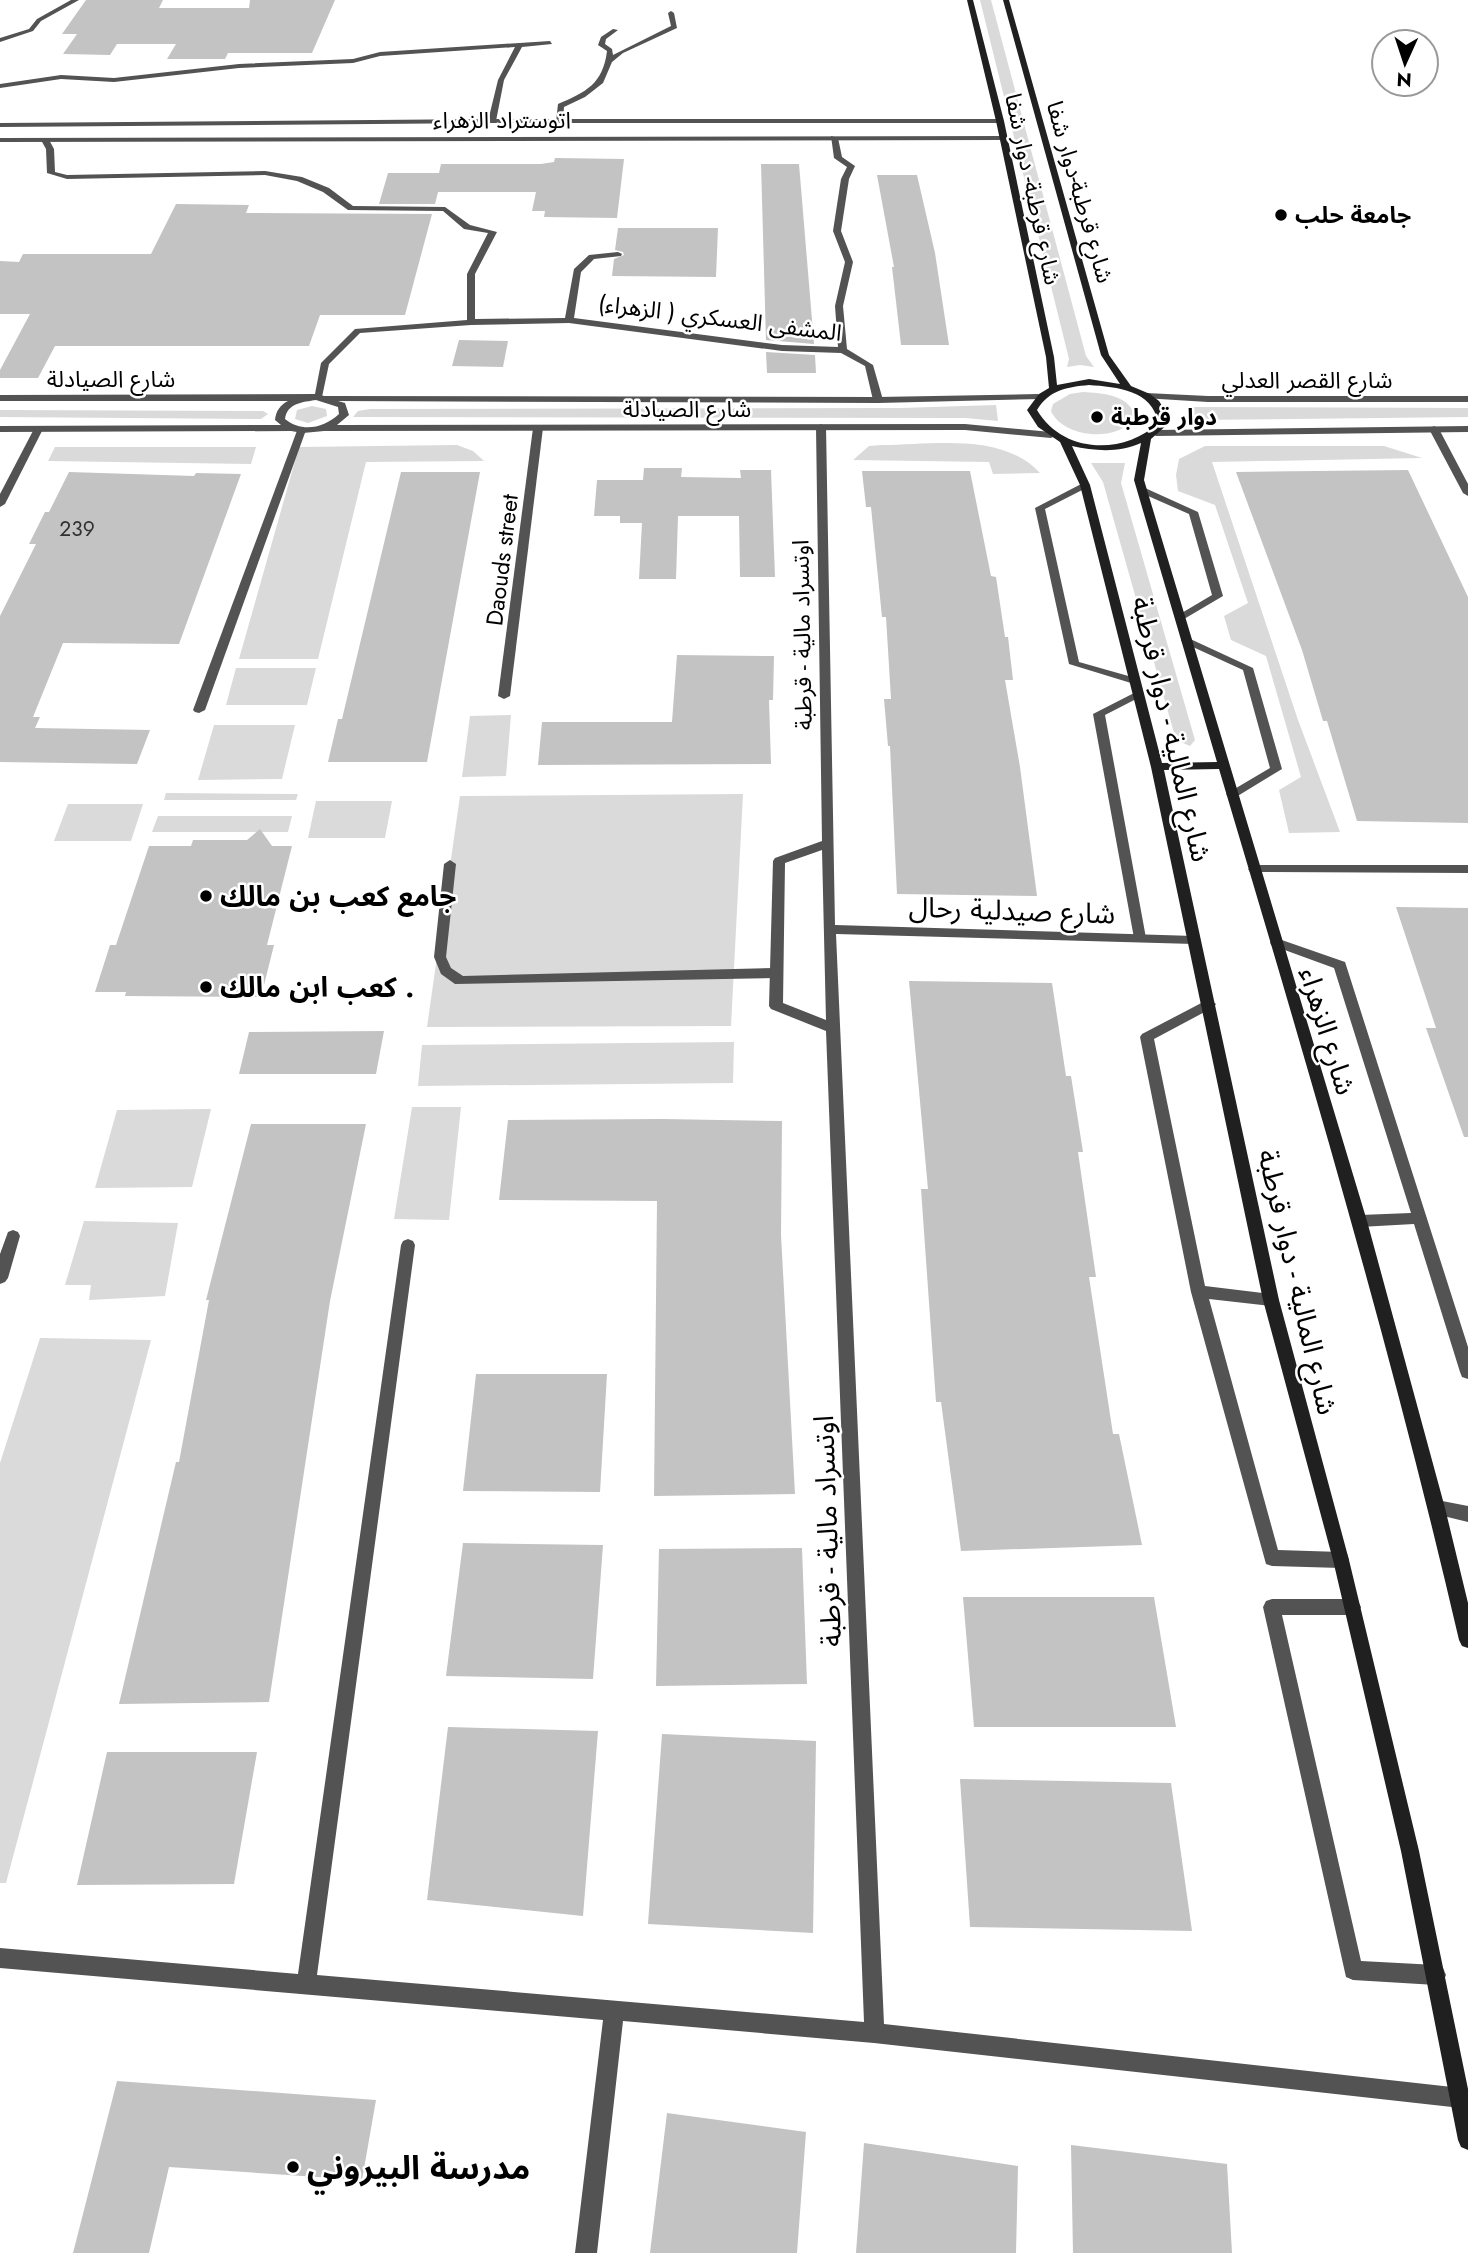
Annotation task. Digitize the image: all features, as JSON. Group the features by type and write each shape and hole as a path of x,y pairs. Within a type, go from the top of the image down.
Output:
{"main road":[{"name":"شارع قرطبة- دوار شفا","path":"970,0 1000,121 1050,357 1053,388"},
{"name":"شارع قرطبة-دوار شفا","path":"1006,0 1105,355 1128,388"},
{"path":"1089,382 1128,388 1157,404 1163,414 1163,424 1152,436 1130,445 1086,446 1058,437 1037,423 1032,410 1038,397 1053,388 1089,382"},
{"name":"شارع الزهراء","path":"1152,436 1139,480 1360,1221 1437,1508 1468,1640"},
{"name":"شارع المالية - دوار قرطبة","path":"1058,437 1084,485 1157,767 1271,1300 1341,1560 1410,1851 1468,2140"},
{"path":"1157,767 1223,765"}],"street":[{"path":"0,40 31,30 39,20 76,0"},
{"path":"610,61 621,51 675,27 671,13"},
{"path":"559,120 561,106 583,96 601,82 610,61 610,50 601,45 603,38 615,30"},
{"path":"0,86 61,77 114,80 239,66 353,61 380,54 550,43"},
{"name":"اتوستراد الزهراء","path":"492,121 500,80 519,46"},
{"name":"اتوستراد الزهراء","path":"0,125 559,120 1000,121"},
{"path":"834,138 838,158 851,166 845,179 837,230 849,262 839,306 843,350"},
{"name":"اتوستراد الزهراء","path":"0,140 1003,138"},
{"path":"45,140 50,149 51,173 67,177 265,173 299,179 326,190 351,208 445,209 467,227 493,232 471,274 471,322"},
{"name":"المشفى العسكري ( الزهراء)","path":"569,320 577,271 592,257 618,254"},
{"name":"المشفى العسكري ( الزهراء)","path":"317,398 325,363 358,331 471,322 569,320 782,348 843,350 869,365 878,400"},
{"name":"شارع القصر العدلي","path":"1146,396 1209,399 1468,399"},
{"name":"شارع الصيادلة","path":"0,398 878,400 1038,397"},
{"path":"199,710 296,429 280,420 282,409 317,398 342,405 344,415 332,425 323,428"},
{"name":"اوتسراد مالية - قرطبة","path":"821,427 829,929 874,2032"},
{"name":"شارع الصيادلة","path":"0,429 965,427 1058,437"},
{"name":"Daouds street","path":"504,696 538,428"},
{"path":"0,504 38,429"},
{"path":"1434,429 1468,493"},
{"name":"شارع القصر العدلي","path":"1152,436 1468,429"},
{"path":"1084,485 1040,508 1074,664 1137,688"},
{"path":"1142,490 1193,512 1218,596 1180,617"},
{"path":"1186,640 1248,668 1276,769 1232,794"},
{"path":"1137,688 1098,714 1140,938"},
{"path":"828,843 779,861 775,973 776,1006 833,1028"},
{"path":"450,864 440,957 446,971 460,981 775,973"},
{"path":"1254,869 1468,869"},
{"name":"شارع صيدلية رحال","path":"829,929 1194,940"},
{"path":"1276,942 1340,965 1468,1373"},
{"path":"1209,1004 1147,1037 1199,1292 1272,1558 1341,1560"},
{"path":"1360,1221 1420,1218"},
{"path":"0,1278 13,1236"},
{"path":"306,1984 408,1245"},
{"path":"1199,1292 1271,1300"},
{"path":"1437,1508 1468,1514"},
{"path":"1352,1606 1272,1607 1353,1970 1436,1975"},
{"path":"0,1958 874,2032 1461,2098"},
{"path":"586,2253 614,2011"}],"shaded area":[{"path":"980,0 991,0 1086,356 1094,367 1067,367 1069,359"},
{"path":"1083,392 1122,400 1132,410 1134,418 1126,426 1104,434 1078,432 1067,427 1057,420 1051,411 1053,404 1070,394"},
{"path":"996,405 998,421 965,418 353,417 358,411 370,409 900,408"},
{"path":"312,406 326,409 327,416 308,423 295,419 297,410"},
{"path":"1189,407 1468,408 1468,417 1195,420"},
{"path":"0,410 263,411 268,414 261,419 0,417"},
{"path":"944,443 987,446 1006,451 1024,460 1040,473 993,474 989,462 853,460 869,446"},
{"path":"457,445 473,451 484,461 366,462 318,659 239,659 299,447"},
{"path":"1205,446 1384,446 1422,458 1212,462 1298,720 1340,832 1289,833 1279,790 1301,777 1266,656 1231,640 1224,616 1248,603 1215,505 1178,491 1176,475 1179,459"},
{"path":"55,447 256,447 251,464 48,461"},
{"path":"1091,463 1125,463 1121,483 1195,740 1190,746 1176,740 1103,482"},
{"path":"236,668 316,668 307,705 226,705"},
{"path":"511,715 506,776 462,777 470,716"},
{"path":"214,725 295,725 282,779 198,780"},
{"path":"166,793 298,794 296,800 164,800"},
{"path":"743,794 731,1026 427,1027 460,796"},
{"path":"316,801 392,801 385,838 308,838"},
{"path":"68,804 143,804 131,841 54,841"},
{"path":"158,816 292,816 288,832 152,832"},
{"path":"734,1042 733,1083 418,1086 422,1045"},
{"path":"412,1107 461,1107 449,1220 394,1219"},
{"path":"211,1109 192,1187 95,1188 117,1110"},
{"path":"84,1221 178,1223 165,1296 89,1300 91,1285 65,1285"},
{"path":"40,1338 151,1340 6,1883 0,1883 0,1463"}],"building":[{"path":"86,0 163,0 159,8 249,8 250,0 335,0 312,53 228,53 225,59 167,59 176,44 117,44 110,55 63,54 77,34 62,34"},
{"path":"555,158 624,159 617,218 544,217 545,211 532,211 536,192 438,192 435,204 379,204 388,173 439,173 441,164 541,164 554,162"},
{"path":"761,164 799,164 814,344 766,340"},
{"path":"877,175 917,175 935,253 949,345 901,345 894,267"},
{"path":"176,204 249,205 246,213 432,214 405,315 320,315 309,346 55,346 38,378 0,378 0,370 30,314 0,314 0,261 19,262 23,254 151,254"},
{"path":"618,228 718,228 716,277 612,276 614,259 624,255 623,252 615,250"},
{"path":"459,340 508,341 503,367 452,366"},
{"path":"766,352 815,355 816,373 767,373"},
{"path":"644,468 682,468 681,477 741,478 740,470 771,470 775,577 740,577 739,516 678,516 676,579 639,579 642,523 620,523 620,516 594,516 597,480 643,480"},
{"path":"1408,470 1468,597 1468,823 1357,821 1327,721 1323,721 1302,650 1236,472"},
{"path":"862,471 970,471 991,576 996,577 1005,637 1008,637 1013,680 1005,680 1037,896 897,894 890,746 884,699 891,699 886,617 882,617 871,507 866,507"},
{"path":"69,472 194,476 196,473 241,474 179,644 63,643 33,717 40,717 35,728 150,730 137,764 0,762 0,616 36,544 29,544"},
{"path":"401,472 480,472 427,762 328,762 338,719 342,719"},
{"path":"677,655 774,656 773,700 769,700 771,764 538,765 542,722 672,722"},
{"name":"جامع كعب بن مالك","path":"260,829 272,846 292,846 267,945 274,945 261,997 125,996 126,992 95,992 110,945 116,945 149,846 191,846 193,840 247,840"},
{"path":"1396,907 1468,908 1468,1137 1464,1137 1426,1028 1436,1028"},
{"path":"909,981 1052,983 1066,1076 1071,1076 1083,1152 1078,1152 1096,1277 1089,1277 1113,1434 1119,1434 1142,1545 961,1551 941,1402 936,1402 921,1189 928,1189"},
{"path":"384,1031 376,1074 239,1074 249,1032"},
{"path":"508,1120 782,1121 781,1235 795,1494 654,1496 657,1201 499,1200"},
{"path":"251,1124 366,1124 330,1301 269,1702 119,1704 176,1462 179,1462 209,1300 206,1300"},
{"path":"476,1374 607,1374 600,1492 463,1491"},
{"path":"463,1543 603,1545 593,1679 446,1676"},
{"path":"802,1548 807,1684 656,1686 659,1549"},
{"path":"963,1597 1154,1597 1176,1727 974,1727"},
{"path":"448,1727 598,1731 583,1916 427,1900"},
{"path":"662,1734 816,1741 813,1933 648,1924"},
{"path":"107,1752 257,1752 234,1884 77,1885"},
{"path":"960,1779 1171,1783 1192,1931 970,1927"},
{"path":"117,2081 376,2100 362,2180 169,2167 149,2253 73,2253"},
{"path":"667,2113 806,2132 797,2253 650,2253"},
{"path":"864,2143 1018,2166 1016,2253 856,2253"},
{"path":"1071,2145 1227,2164 1232,2253 1073,2253"}],"place":[{"name":"جامعة حلب","path":"1281,215"},
{"name":"دوار قرطبة","path":"1097,417"},
{"name":"جامع كعب بن مالك","path":"206,896"},
{"name":"كعب ابن مالك .","path":"206,987"},
{"name":"مدرسة البيروني","path":"293,2167"}]}
